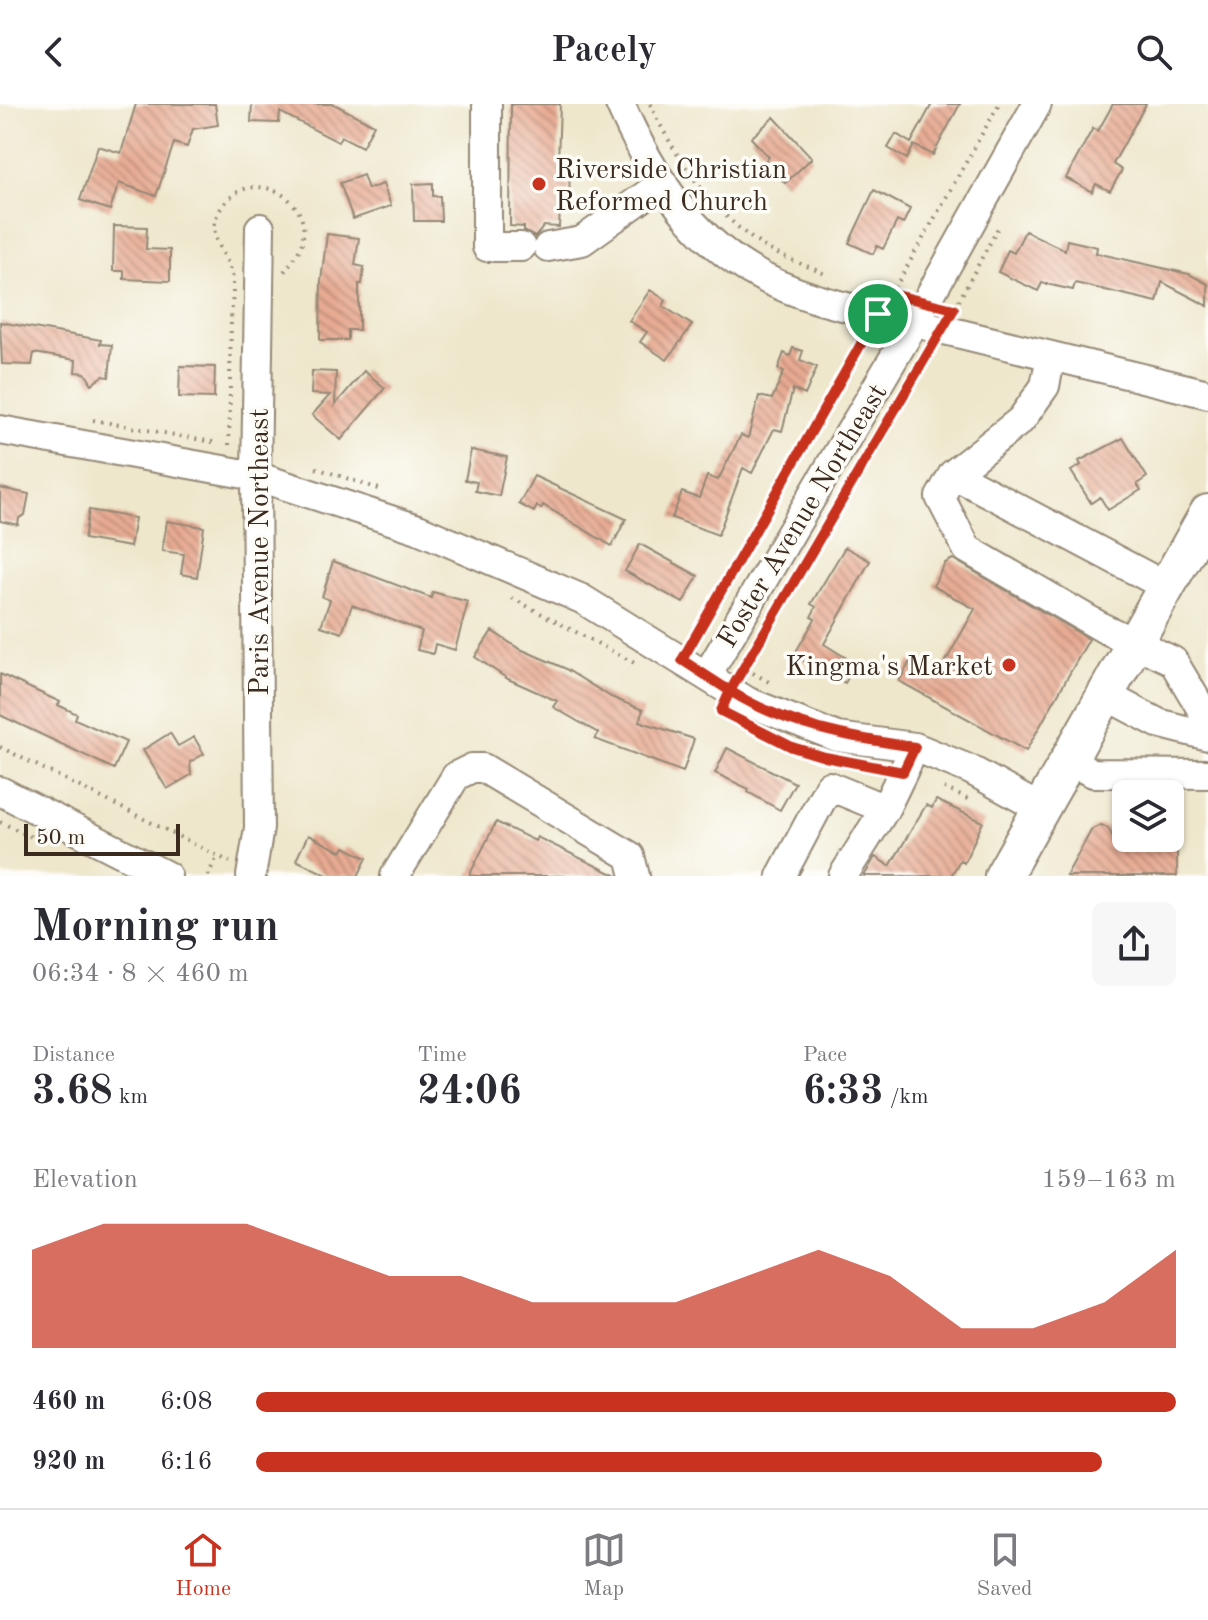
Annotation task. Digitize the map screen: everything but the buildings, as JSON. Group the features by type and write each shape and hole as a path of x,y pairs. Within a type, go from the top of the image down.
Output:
{"main road":[{"path":"1003,876 1208,513"}],"street":[{"path":"487,104 487,247 534,247 582,241 663,183"},
{"path":"620,104 638,147 663,183 697,226 747,268 821,302 883,300 949,319 1051,356 1208,394"},
{"name":"Foster Avenue Northeast","path":"707,675 920,312 1037,104"},
{"name":"Paris Avenue Northeast","path":"251,874 259,828 256,476 260,228"},
{"path":"1051,356 1045,386 1021,420 953,474 940,497 967,549 1173,661 1208,720"},
{"path":"0,430 256,476 340,501 468,549 582,599 748,702 837,737 909,760 971,770 1041,809"},
{"path":"953,474 1167,587"},
{"path":"1105,695 1158,723 1208,736"},
{"path":"1157,774 1158,723"},
{"path":"843,876 885,809 909,760"},
{"path":"1068,761 1093,773 1208,774"},
{"path":"395,876 456,776 472,768 483,768 630,856 635,876"},
{"path":"781,876 829,786 885,809"},
{"path":"0,791 167,876"}],"path":[{"path":"650,104 663,130 712,202 758,243 828,275"},
{"path":"682,660 883,300 999,104"},
{"path":"730,691 949,319 1006,213"},
{"path":"883,300 949,319 969,313"},
{"path":"509,597 644,668"},
{"path":"0,747 251,874"},
{"path":"909,760 978,804"},
{"path":"208,876 217,856"}],"place":[{"name":"Riverside Christian Reformed Church","path":"539,184"},
{"name":"Kingma's Market","path":"1009,665"}],"route":[{"path":"878,314 682,660 730,691 721,711 771,739 825,757 903,772 915,747 837,737 748,702 730,691 954,309 892,294 878,314"}]}
